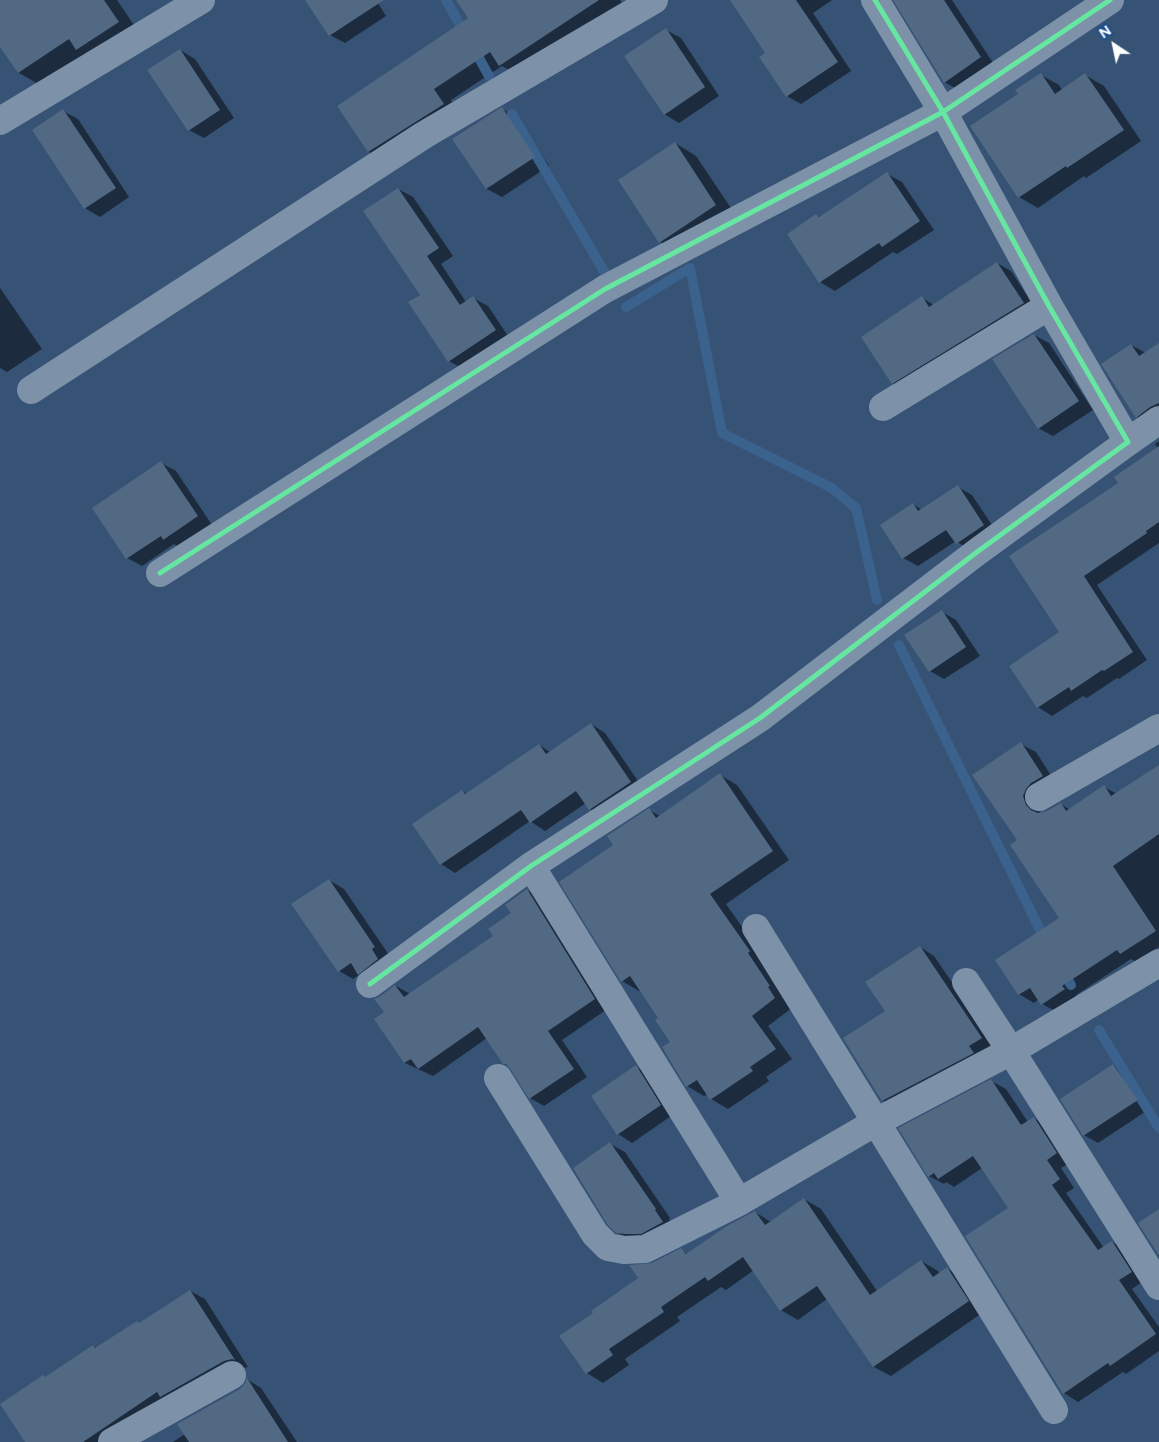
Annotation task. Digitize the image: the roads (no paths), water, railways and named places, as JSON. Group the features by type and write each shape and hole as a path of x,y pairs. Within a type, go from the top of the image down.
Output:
{"street":[{"path":"0,121 201,0"},
{"path":"31,390 424,135 654,0"},
{"path":"875,0 943,112 1049,306 1128,442"},
{"path":"160,573 605,289 943,112 1110,0"},
{"path":"883,407 1049,306"},
{"path":"370,984 531,866 760,718 977,552 1159,420"},
{"path":"1039,797 1159,728"},
{"path":"531,866 739,1202"},
{"path":"756,928 1054,1410"},
{"path":"498,1078 595,1234 608,1248 624,1250 645,1249 739,1202 876,1122 1011,1051 1159,963"},
{"path":"966,982 1159,1286"},
{"path":"112,1442 232,1376"}],"waterway":[{"path":"446,0 465,34"},
{"path":"474,49 489,76"},
{"path":"512,114 605,273"},
{"path":"626,307 690,268 722,433 832,488 856,508 877,600"},
{"path":"899,645 1046,942"},
{"path":"1062,970 1071,985"},
{"path":"1099,1030 1159,1128"}]}
